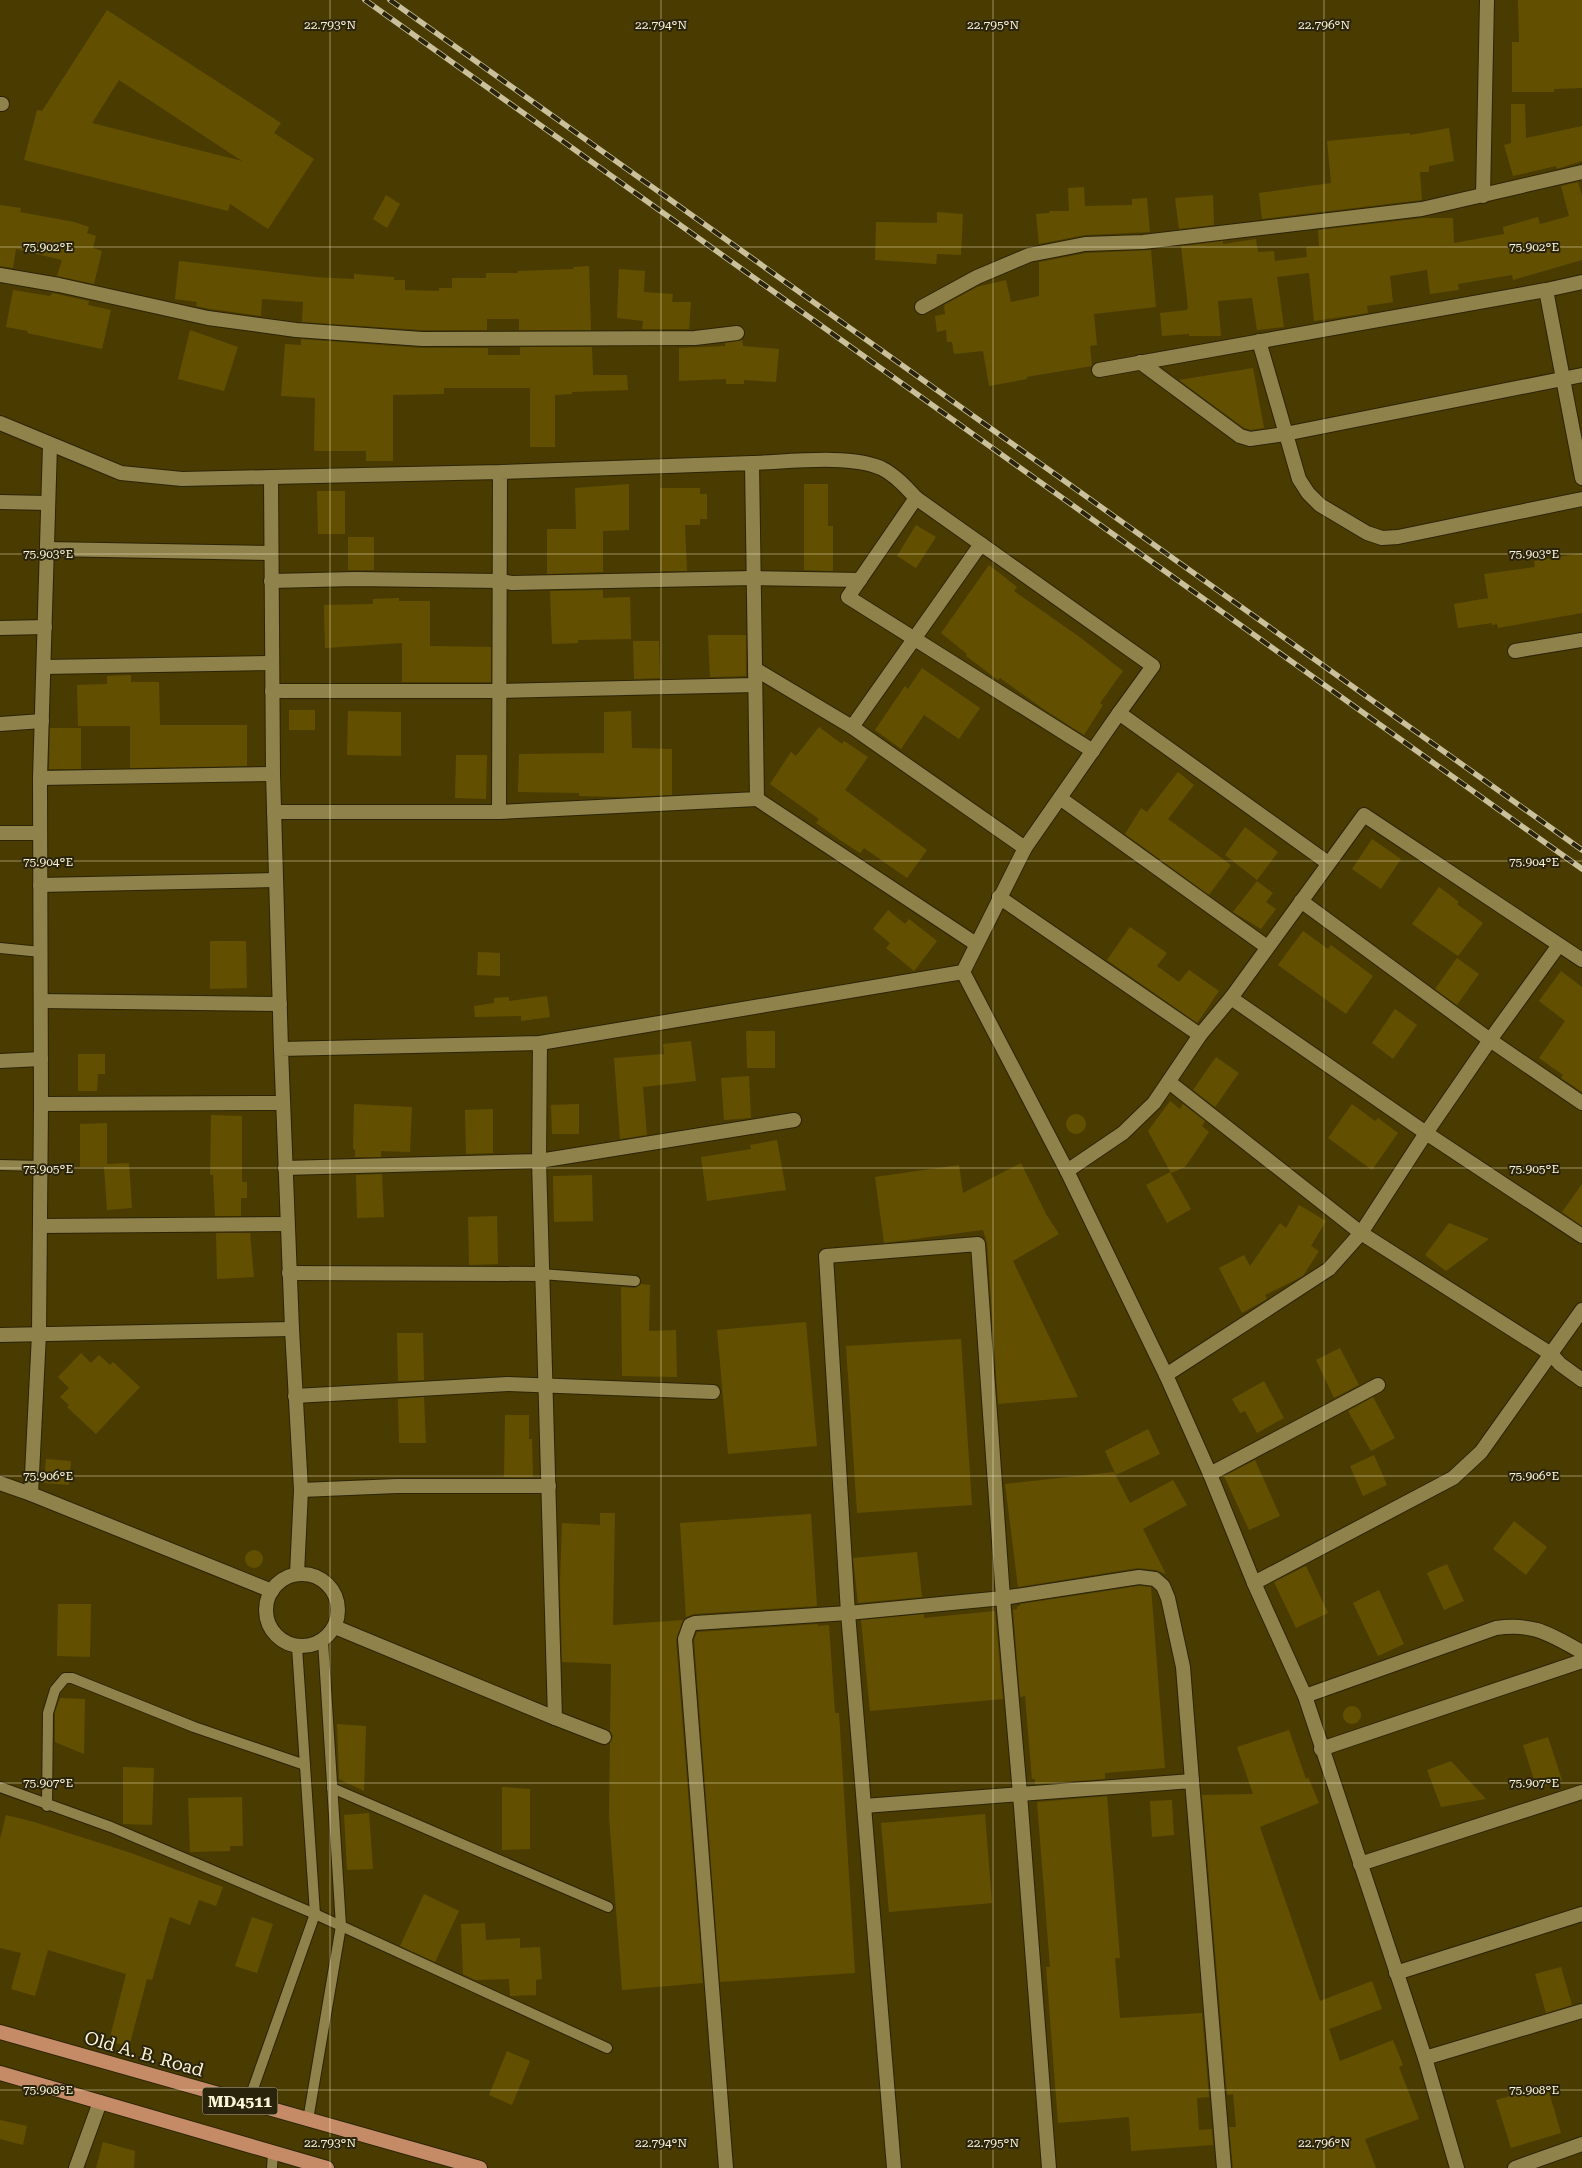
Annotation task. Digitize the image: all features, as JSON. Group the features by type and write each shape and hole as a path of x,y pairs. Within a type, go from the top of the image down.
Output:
{"main road":[{"name":"Old A. B. Road","path":"0,2032 480,2168"},
{"name":"MD4511","path":"0,2073 327,2168"}],"street":[{"path":"1483,196 1487,0"},
{"path":"922,307 977,277 1038,253 1085,244 1143,242 1354,219 1422,209 1582,172"},
{"path":"0,275 58,285 208,318 296,330 422,339 695,338 737,333"},
{"path":"1099,370 1582,282"},
{"path":"1546,290 1582,478"},
{"path":"1259,341 1299,479 1308,493 1320,505 1367,533 1382,538 1398,536 1582,499"},
{"path":"1140,362 1240,436 1250,438 1285,434 1582,375"},
{"path":"0,423 121,473 182,479 500,472 752,463 860,462 882,468 901,482 916,498 1153,666 1025,848 963,972"},
{"path":"31,1494 39,1334 41,1166 40,778 50,445"},
{"path":"752,463 757,799"},
{"path":"498,812 500,472"},
{"path":"271,477 272,774 280,1049 295,1396 301,1490 297,1574"},
{"path":"916,498 848,597 1093,751"},
{"path":"0,502 48,503"},
{"path":"852,727 981,544"},
{"path":"47,549 271,553"},
{"path":"271,581 500,581 512,583 753,578 860,580"},
{"path":"0,628 45,627"},
{"path":"1515,651 1582,640"},
{"path":"44,666 272,663"},
{"path":"755,669 852,727 1025,848"},
{"path":"272,691 499,691 755,685"},
{"path":"1120,713 1328,863"},
{"path":"0,724 42,721"},
{"path":"40,778 272,774"},
{"path":"1060,798 1267,947"},
{"path":"274,812 498,812 757,799 976,944"},
{"path":"1067,1171 1123,1133 1154,1103 1200,1036 1231,998 1364,815 1582,960"},
{"path":"0,834 40,833"},
{"path":"40,885 276,880"},
{"path":"999,897 1200,1036"},
{"path":"1301,901 1490,1040 1582,1103"},
{"path":"1166,1375 1328,1269 1361,1233 1490,1040 1560,946"},
{"path":"280,1049 540,1042 963,972"},
{"path":"963,972 1067,1171 1166,1375 1210,1474 1254,1583 1305,1696 1425,2058 1457,2168"},
{"path":"1231,998 1426,1134 1582,1236"},
{"path":"41,1001 280,1004"},
{"path":"540,1042 539,1161 541,1274 555,1718"},
{"path":"0,1061 41,1059"},
{"path":"1169,1082 1361,1233 1551,1354 1560,1364 1582,1380"},
{"path":"41,1104 283,1103"},
{"path":"286,1168 539,1161 794,1120"},
{"path":"40,1226 288,1224"},
{"path":"894,2168 848,1613 826,1256 978,1244 1003,1598 1049,2168"},
{"path":"290,1273 541,1274"},
{"path":"1254,1583 1453,1478 1481,1452 1582,1310"},
{"path":"0,1335 292,1329"},
{"path":"295,1396 451,1386 544,1384 674,1392 713,1392"},
{"path":"1210,1474 1378,1385"},
{"path":"0,1483 272,1591"},
{"path":"301,1490 398,1486 549,1486"},
{"path":"297,1574 317,1577 333,1590 339,1609 335,1628 323,1641 310,1646 297,1647 287,1644 278,1638 269,1626 266,1610 272,1591 278,1583 297,1574"},
{"path":"726,2168 686,1632 690,1625 695,1622 848,1613 1003,1598 1139,1577 1155,1579 1162,1586 1168,1598 1183,1667 1224,2168"},
{"path":"1305,1696 1496,1628 1518,1625 1542,1631 1582,1652"},
{"path":"335,1628 555,1718 604,1736"},
{"path":"1321,1748 1582,1661"},
{"path":"864,1806 1192,1781"},
{"path":"1360,1864 1582,1792"},
{"path":"1396,1973 1582,1914"},
{"path":"1425,2058 1582,2011"},
{"path":"76,2168 100,2102"},
{"path":"1515,2168 1582,2144"}],"lane":[{"path":"0,948 41,952"},
{"path":"0,1166 41,1166"},
{"path":"541,1274 635,1281"},
{"path":"308,2120 341,1926 323,1641"},
{"path":"248,2103 315,1914 297,1647"},
{"path":"47,1806 48,1713 55,1690 66,1678 72,1678 194,1727 305,1765"},
{"path":"0,1787 47,1806 111,1828 315,1914 607,2048"},
{"path":"332,1788 608,1907"},
{"path":"272,2168 273,2152"}],"building":[{"path":"1518,0 1582,0 1582,88 1554,89 1554,92 1512,92 1512,42 1519,42"},
{"path":"107,10 281,123 274,133 314,159 268,229 230,204 228,211 24,160 37,110 42,111","holes":["119,80 242,161 92,123"]},
{"path":"1511,104 1525,104 1526,138 1582,126 1582,161 1557,169 1556,166 1513,176 1504,145 1511,143"},
{"path":"1449,128 1454,161 1429,166 1429,172 1420,172 1422,200 1262,219 1259,193 1331,183 1327,141 1410,133 1410,135"},
{"path":"1578,182 1582,196 1582,260 1513,280 1512,275 1458,284 1459,290 1430,294 1427,270 1390,276 1393,302 1367,306 1368,313 1314,321 1309,273 1277,277 1284,327 1257,330 1252,298 1218,301 1221,336 1189,336 1189,334 1162,336 1160,313 1187,310 1188,307 1181,246 1223,241 1223,244 1256,239 1258,252 1274,251 1275,261 1307,257 1306,247 1319,246 1318,230 1423,218 1453,218 1454,243 1504,234 1503,227 1538,217 1540,224 1569,216 1561,186"},
{"path":"1084,187 1085,206 1132,205 1132,199 1147,198 1150,232 1085,235 1039,244 1036,214 1049,213 1050,211 1069,211 1068,188"},
{"path":"386,195 400,204 387,228 373,219"},
{"path":"1213,195 1214,225 1179,229 1175,198"},
{"path":"0,205 21,208 20,212 74,222 89,227 87,233 96,236 93,248 102,251 94,284 57,276 62,260 16,249 13,268 0,266"},
{"path":"937,212 963,214 961,255 937,254 936,264 875,260 876,222 937,223"},
{"path":"1151,250 1156,307 1094,314 1097,345 1090,346 1092,366 1026,377 1027,379 989,386 983,351 954,354 952,342 947,342 946,330 937,332 935,316 945,314 944,305 977,287 1006,280 1011,302 1039,296 1039,262 1086,253"},
{"path":"179,261 315,277 354,279 354,274 394,277 394,280 405,280 405,290 439,291 439,288 452,288 452,278 486,278 486,273 518,273 518,271 574,269 573,267 589,266 591,330 519,330 519,319 487,319 487,330 422,330 302,322 303,302 262,299 261,316 210,309 196,306 197,302 175,299"},
{"path":"619,269 645,271 644,292 673,294 672,302 691,302 689,329 642,329 643,321 617,318"},
{"path":"13,290 50,296 52,293 57,294 89,301 88,305 111,310 102,349 6,327"},
{"path":"190,330 238,347 224,391 178,379"},
{"path":"301,339 421,348 488,348 488,355 520,355 520,347 592,347 593,375 627,375 628,390 572,392 572,394 555,395 555,447 530,447 530,388 444,388 444,394 393,395 393,461 366,461 366,451 314,451 315,398 281,396 285,344 301,345"},
{"path":"742,340 743,346 779,349 776,382 744,380 744,384 726,384 726,379 679,381 679,348 725,346 725,343"},
{"path":"1253,368 1264,428 1251,430 1244,428 1179,380"},
{"path":"629,484 629,530 603,531 603,572 547,574 547,529 576,529 575,488"},
{"path":"804,484 828,484 828,526 833,526 833,571 804,570"},
{"path":"660,488 700,488 700,494 707,494 707,519 700,519 700,525 685,525 687,571 660,571"},
{"path":"317,491 345,491 345,534 318,534"},
{"path":"916,525 936,537 916,568 897,556"},
{"path":"348,537 374,537 374,570 348,570"},
{"path":"1582,553 1582,613 1498,628 1497,624 1492,625 1492,623 1458,628 1454,604 1488,598 1484,574 1535,567 1534,561"},
{"path":"989,565 1017,587 1014,591 1081,638 1123,671 1100,703 1103,705 1084,735 1000,678 998,680 966,656 967,654 941,633"},
{"path":"603,590 603,598 630,597 631,639 578,640 578,643 552,644 550,591"},
{"path":"399,598 399,601 430,601 430,646 491,647 491,682 402,682 402,643 325,648 324,605 373,604 373,599"},
{"path":"708,635 746,635 746,676 710,677"},
{"path":"633,641 659,641 660,678 634,679"},
{"path":"922,668 980,708 959,739 924,715 901,749 875,730 905,686 908,689"},
{"path":"131,675 131,682 159,682 160,725 247,725 247,766 130,768 130,726 78,726 77,685 107,684 107,676"},
{"path":"289,710 315,710 315,730 289,730"},
{"path":"348,711 401,712 401,756 347,755"},
{"path":"631,711 632,748 672,749 672,795 625,797 579,796 579,793 518,792 519,754 604,753 604,712"},
{"path":"819,727 842,744 844,741 868,757 845,790 927,850 907,878 864,848 860,853 840,840 816,823 819,819 770,784 791,752 796,756"},
{"path":"50,728 81,728 81,769 49,769"},
{"path":"456,755 487,755 486,799 455,798"},
{"path":"1178,772 1194,785 1168,819 1231,865 1209,895 1125,834 1141,808 1147,812"},
{"path":"1245,827 1278,852 1257,880 1225,855"},
{"path":"1372,839 1401,859 1381,889 1352,869"},
{"path":"1257,881 1273,893 1266,902 1276,909 1261,929 1233,912"},
{"path":"1439,887 1459,902 1457,904 1483,923 1458,956 1412,924"},
{"path":"888,910 905,924 909,919 937,941 914,971 886,948 890,943 873,929"},
{"path":"1130,927 1167,953 1157,966 1179,982 1189,970 1219,991 1197,1023 1107,960"},
{"path":"1303,931 1328,949 1331,945 1373,976 1346,1014 1278,965"},
{"path":"210,941 246,941 247,988 210,989"},
{"path":"478,952 500,953 500,976 477,975"},
{"path":"1457,958 1479,974 1457,1005 1435,989"},
{"path":"1561,971 1582,987 1582,1092 1561,1078 1563,1075 1539,1058 1565,1021 1539,1001"},
{"path":"547,996 550,1017 521,1021 521,1016 475,1017 474,1006 494,1003 494,998 509,997 509,1001"},
{"path":"1395,1009 1417,1025 1393,1059 1372,1043"},
{"path":"746,1031 775,1031 775,1068 747,1068"},
{"path":"691,1041 696,1081 643,1087 647,1135 620,1139 614,1058 664,1054 663,1044"},
{"path":"78,1054 105,1054 105,1074 98,1074 97,1091 78,1091"},
{"path":"1216,1057 1239,1073 1215,1107 1193,1090"},
{"path":"749,1076 751,1118 724,1120 721,1078"},
{"path":"1170,1101 1180,1109 1183,1104 1205,1121 1202,1126 1209,1132 1185,1167 1171,1173 1148,1131"},
{"path":"354,1104 412,1107 410,1152 381,1151 381,1157 355,1157 355,1150 353,1149"},
{"path":"579,1104 579,1134 552,1134 551,1105"},
{"path":"1352,1104 1375,1121 1378,1118 1398,1133 1372,1170 1328,1138"},
{"path":"493,1109 493,1153 466,1154 465,1110"},
{"path":"1076,1114 1083,1117 1086,1124 1083,1131 1076,1134 1069,1131 1066,1124 1069,1117"},
{"path":"211,1115 242,1116 242,1182 247,1182 247,1198 241,1198 241,1216 215,1216 213,1175 210,1175"},
{"path":"107,1123 107,1164 129,1163 132,1208 107,1210 104,1167 80,1167 80,1124"},
{"path":"777,1140 786,1190 707,1201 701,1157 751,1149 750,1145"},
{"path":"1021,1163 1046,1214 1059,1234 1013,1261 1078,1397 998,1404 987,1243 983,1230 884,1243 875,1177 959,1165 963,1193"},
{"path":"1170,1172 1191,1209 1167,1223 1146,1185"},
{"path":"382,1174 384,1217 357,1218 356,1175"},
{"path":"592,1175 593,1221 554,1222 553,1176"},
{"path":"1582,1184 1582,1226 1562,1212"},
{"path":"1299,1205 1326,1221 1311,1246 1319,1251 1303,1276 1265,1295 1267,1299 1242,1313 1219,1268 1244,1255 1250,1266 1280,1223 1286,1228"},
{"path":"497,1216 498,1264 469,1265 468,1217"},
{"path":"1449,1223 1489,1239 1446,1271 1425,1255"},
{"path":"216,1233 250,1233 254,1277 217,1279"},
{"path":"641,1284 650,1285 649,1331 676,1330 677,1377 622,1376 621,1287 635,1288"},
{"path":"806,1322 817,1446 728,1454 717,1330"},
{"path":"397,1333 423,1333 424,1380 398,1381"},
{"path":"961,1339 972,1505 857,1513 846,1346"},
{"path":"1340,1348 1359,1385 1334,1398 1316,1360"},
{"path":"81,1353 91,1363 99,1355 110,1365 113,1362 140,1387 96,1434 67,1407 69,1405 60,1397 69,1388 58,1377"},
{"path":"1264,1381 1284,1418 1257,1433 1245,1411 1240,1413 1232,1399"},
{"path":"424,1397 426,1443 399,1443 398,1399"},
{"path":"1373,1397 1395,1438 1371,1451 1348,1411"},
{"path":"505,1415 529,1415 529,1439 532,1439 533,1477 504,1477"},
{"path":"1148,1429 1160,1454 1116,1475 1105,1451"},
{"path":"1374,1455 1387,1485 1363,1496 1350,1466"},
{"path":"46,1459 71,1461 69,1485 44,1483"},
{"path":"1255,1460 1280,1516 1249,1530 1224,1476"},
{"path":"1114,1472 1130,1503 1173,1480 1187,1505 1143,1529 1166,1574 1156,1570 1138,1568 1018,1587 1005,1484"},
{"path":"600,1513 615,1513 613,1625 683,1620 676,1640 703,1983 622,1990 609,1816 610,1743 613,1736 610,1731 611,1664 562,1662 560,1583 562,1523 600,1525"},
{"path":"811,1514 817,1606 694,1614 686,1617 680,1523"},
{"path":"1514,1521 1547,1547 1526,1575 1493,1549"},
{"path":"254,1550 260,1553 263,1559 260,1565 254,1568 248,1565 245,1559 248,1553"},
{"path":"917,1552 922,1597 858,1603 853,1558"},
{"path":"1447,1564 1464,1601 1444,1610 1427,1573"},
{"path":"1306,1566 1328,1613 1296,1628 1274,1582"},
{"path":"1139,1586 1151,1587 1165,1768 1105,1773 1105,1779 1035,1784 1035,1779 1032,1779 1025,1696 1020,1697 1013,1610 1017,1609 1017,1606 1020,1606 1020,1604"},
{"path":"1379,1590 1404,1644 1378,1656 1353,1603"},
{"path":"58,1604 91,1604 90,1657 57,1656"},
{"path":"995,1611 1003,1699 870,1711 861,1620 924,1614 924,1618"},
{"path":"818,1624 818,1626 829,1625 835,1713 839,1713 855,1973 720,1982 694,1640 697,1632"},
{"path":"60,1698 85,1699 84,1754 55,1742 55,1712"},
{"path":"1348,1706 1356,1706 1361,1711 1359,1722 1348,1724 1343,1719 1343,1711"},
{"path":"337,1724 366,1726 364,1791 339,1779"},
{"path":"1289,1730 1306,1779 1308,1777 1319,1803 1260,1827 1320,2001 1372,1981 1382,2009 1329,2029 1340,2061 1393,2040 1403,2065 1399,2067 1419,2119 1365,2139 1376,2168 1233,2168 1229,2127 1236,2127 1233,2094 1227,2095 1202,1795 1253,1794 1237,1747"},
{"path":"1548,1737 1562,1780 1537,1789 1523,1745"},
{"path":"1451,1761 1486,1799 1441,1807 1427,1770"},
{"path":"123,1767 154,1768 152,1825 123,1824"},
{"path":"502,1787 530,1789 530,1849 502,1850"},
{"path":"1107,1796 1120,1958 1115,1958 1120,2018 1202,2013 1209,2097 1197,2098 1199,2130 1212,2129 1213,2145 1131,2151 1129,2117 1058,2123 1046,1967 1050,1967 1037,1802"},
{"path":"242,1797 243,1846 230,1846 230,1851 190,1852 188,1798"},
{"path":"1172,1800 1174,1835 1152,1837 1150,1801"},
{"path":"369,1813 373,1869 347,1870 344,1815"},
{"path":"985,1814 992,1903 889,1912 881,1823"},
{"path":"6,1815 131,1853 223,1887 216,1906 199,1900 190,1925 170,1917 152,1980 147,1979 129,2047 109,2041 126,1974 48,1950 35,1996 11,1989 21,1953 0,1948 0,1839"},
{"path":"424,1894 459,1911 435,1962 400,1946"},
{"path":"252,1917 273,1924 257,1973 235,1966"},
{"path":"485,1923 486,1940 520,1938 520,1948 540,1947 542,1979 536,1980 536,1995 510,1996 509,1979 475,1980 463,1974 461,1924"},
{"path":"1561,1967 1572,2005 1546,2013 1535,1974"},
{"path":"507,2051 530,2061 512,2105 489,2095"},
{"path":"1547,2085 1561,2133 1511,2148 1496,2100"},
{"path":"0,2120 27,2126 23,2145 0,2139"},
{"path":"103,2142 135,2151 134,2168 96,2168"}],"railway":[{"path":"365,0 1582,869"},
{"path":"390,0 1582,850"}]}
